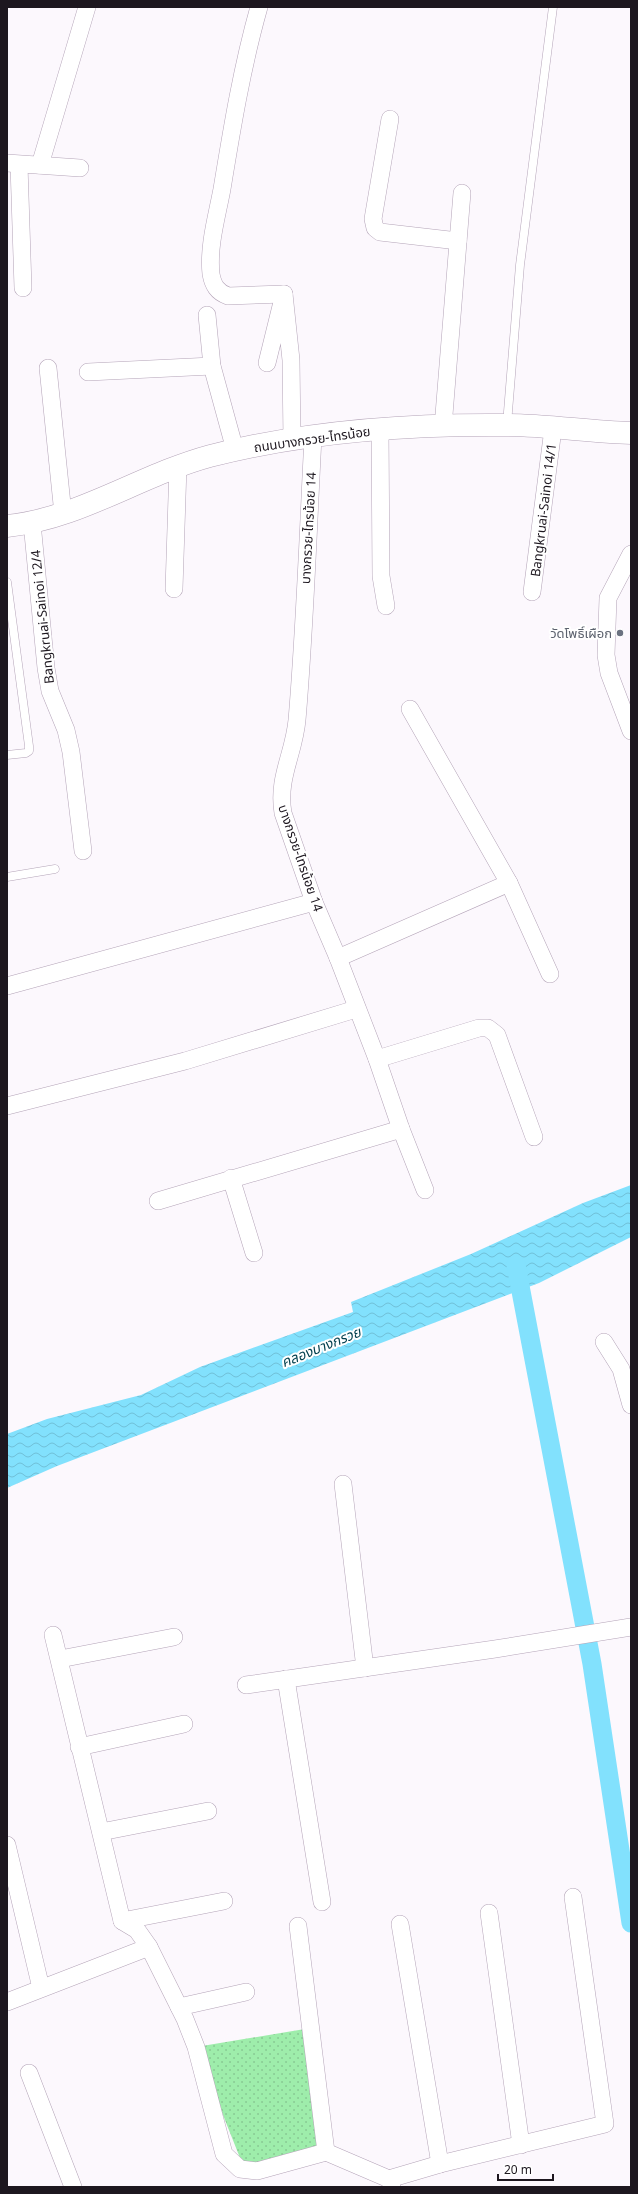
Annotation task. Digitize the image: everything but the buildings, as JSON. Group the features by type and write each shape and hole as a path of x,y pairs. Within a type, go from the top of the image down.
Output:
{"main road":[{"name":"ถนนบางกรวย-ไทรน้อย","path":"7,526 32,523 64,514 178,466 235,450 302,439 380,429 443,426 507,425 631,433"}],"street":[{"path":"40,165 87,7"},
{"path":"259,7 244,59 214,236 211,275 215,287 220,293 228,296 284,294 267,363"},
{"path":"390,119 373,219 375,228 380,232 458,241"},
{"path":"23,288 13,164 80,168"},
{"path":"443,426 462,193"},
{"name":"บางกรวย-ไทรน้อย 14","path":"284,294 302,439 297,722 283,774 281,801 283,813 314,902 338,958 356,1009 377,1059 401,1129 425,1190"},
{"path":"207,315 212,366 235,450"},
{"path":"88,372 212,366"},
{"path":"48,368 64,514"},
{"path":"380,429 381,576 386,606"},
{"name":"Bangkruai-Sainoi 14/1","path":"532,592 553,429"},
{"path":"174,589 178,466"},
{"name":"Bangkruai-Sainoi 12/4","path":"32,523 50,691 66,730 71,752 83,851"},
{"path":"631,554 608,598 606,655 609,673 631,731"},
{"path":"410,710 509,883 550,974"},
{"path":"338,958 432,915 509,883"},
{"path":"7,986 314,902"},
{"path":"7,1106 185,1061 356,1009"},
{"path":"377,1059 479,1028 488,1028 497,1035 534,1137"},
{"path":"158,1201 231,1178 401,1129"},
{"path":"231,1178 254,1253"},
{"path":"604,1342 621,1369 631,1405"},
{"path":"343,1484 365,1668"},
{"path":"246,1685 568,1638 631,1627"},
{"path":"53,1636 122,1921 137,1930 149,1947 179,2007 196,2047 224,2154 240,2169 258,2171 326,2152 391,2183 440,2164 603,2126 606,2122 573,1897"},
{"path":"60,1660 174,1637"},
{"path":"286,1679 322,1902"},
{"path":"79,1746 184,1724"},
{"path":"101,1832 208,1811"},
{"path":"7,1845 41,1988"},
{"path":"122,1921 164,1914 224,1901"},
{"path":"489,1913 521,2145"},
{"path":"400,1924 440,2164"},
{"path":"298,1926 326,2152"},
{"path":"7,2002 149,1947"},
{"path":"179,2007 246,1992"},
{"path":"29,2074 73,2187"}],"lane":[{"path":"507,425 519,272 553,7"},
{"path":"7,582 10,627 29,751 7,756"},
{"path":"7,877 55,869"}],"green space":[{"path":"311,2028 326,2152 244,2168 196,2047"}],"water":[{"name":"คลองบางกรวย","path":"631,1185 631,1237 539,1283 57,1466 7,1488 7,1434 47,1419 141,1395 200,1367 353,1312 351,1302 471,1254 583,1203"}],"waterway":[{"path":"516,1265 592,1664 631,1923"}],"place":[{"name":"วัดโพธิ์เผือก","path":"620,633"}]}
